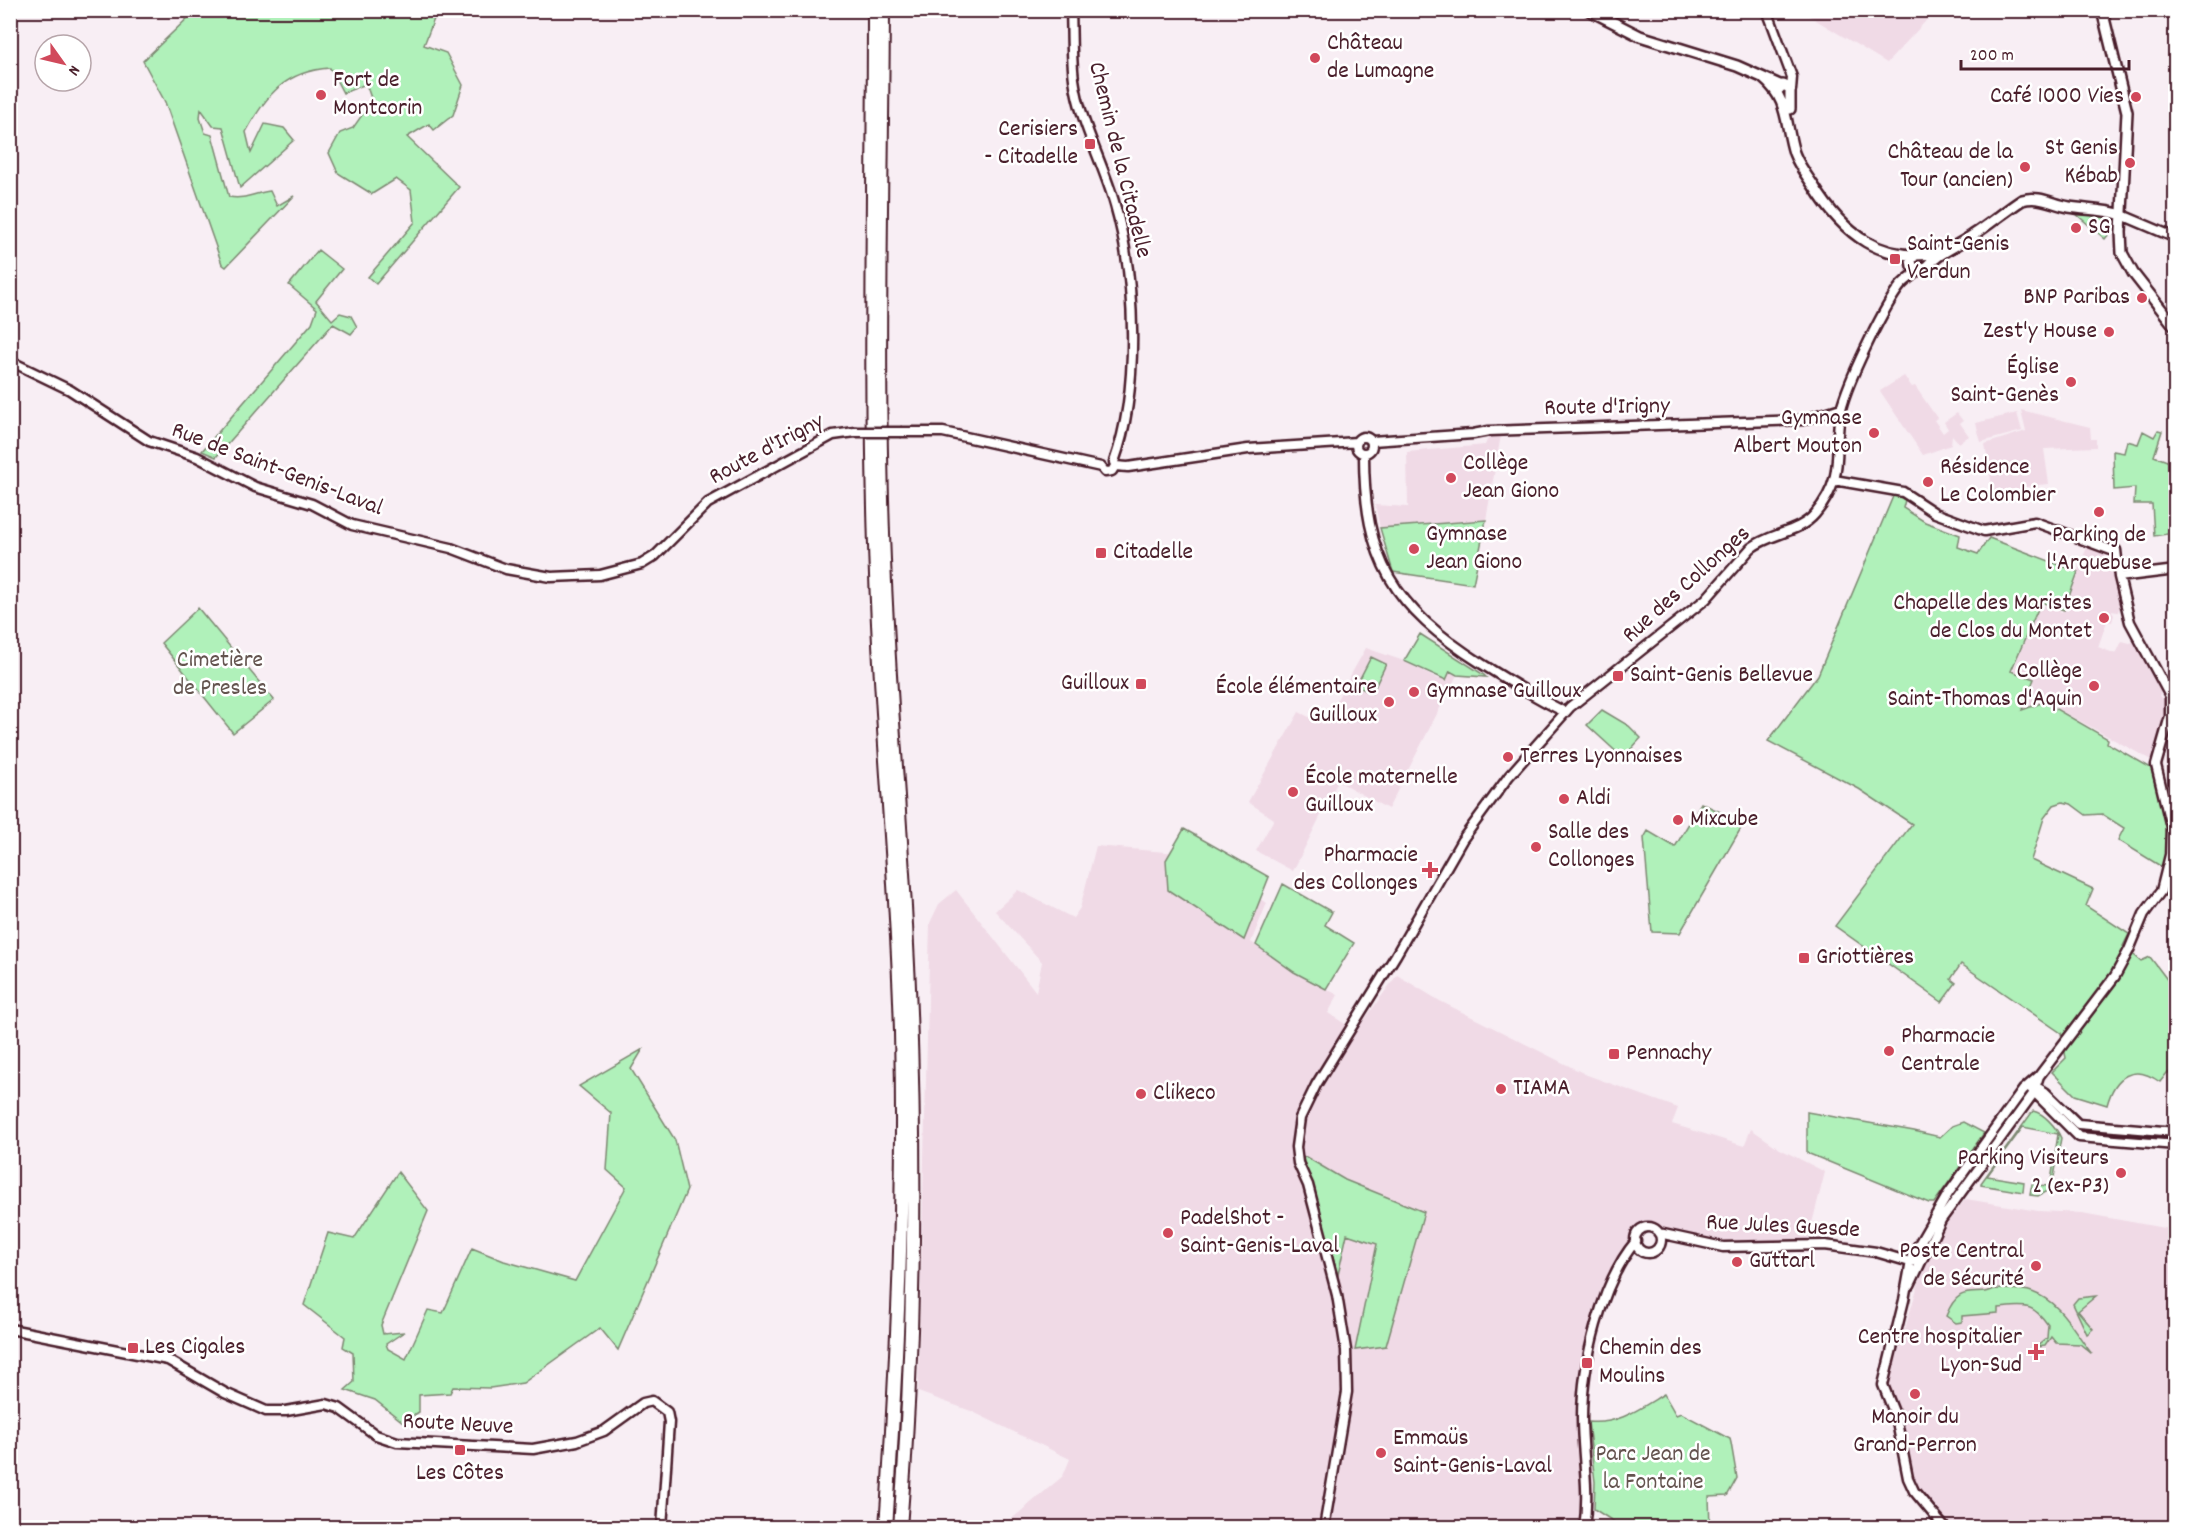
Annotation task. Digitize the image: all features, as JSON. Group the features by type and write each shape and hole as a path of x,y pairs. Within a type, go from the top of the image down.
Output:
{"highway":[{"path":"874,10 873,497 880,658 897,930 903,1166 901,1290 886,1527"},
{"path":"883,10 882,495 906,928 912,1177 910,1365 900,1527"}],"main road":[{"path":"1589,10 1640,36 1737,66 1784,91 1794,153 1838,222 1862,240 1918,262 1972,236 2022,200 2044,199 2068,207 2122,215"},
{"path":"2102,10 2127,112 2120,242 2125,262 2175,328"}],"street":[{"name":"Chemin de la Citadelle","path":"1071,10 1074,80 1085,124 1115,203 1131,293 1130,355 1125,419 1114,464"},
{"path":"1767,10 1792,77 1784,91"},
{"path":"2122,215 2175,238"},
{"name":"Rue des Collonges","path":"1324,1527 1347,1392 1346,1350 1337,1295 1308,1185 1298,1163 1298,1128 1303,1109 1471,826 1509,776 1562,714 1686,617 1760,541 1796,527 1814,516 1834,480 1839,465 1841,408 1880,320 1899,287 1908,279 1918,262"},
{"name":"Rue de Saint-Genis-Laval","path":"10,361 70,390 149,441 197,457 255,487 312,504 352,525 451,548 506,569 527,574 581,577"},
{"name":"Route d'Irigny","path":"1372,441 1473,434 1489,430 1803,420 1841,408"},
{"name":"Route d'Irigny","path":"581,577 642,564 662,549 708,503 833,435 855,432 943,432 1101,467 1106,459 1114,464 1128,467 1260,448 1357,442"},
{"path":"1364,437 1372,441 1371,450 1364,454 1357,450 1357,442 1364,437"},
{"path":"1364,454 1366,495 1377,547 1385,572 1394,586 1430,627 1562,714"},
{"path":"1834,480 1903,492 1935,513 1984,531 2035,522 2116,550 2119,577 2130,622 2170,696 2170,716 2156,765 2171,827 2170,874 2165,892 2159,903 2141,922 2115,976 2039,1076 2033,1088 1960,1187 1914,1259 1883,1385 1896,1417 1908,1478 1914,1491 1945,1527"},
{"path":"2119,577 2175,570"},
{"path":"2033,1088 2078,1124 2175,1132"},
{"path":"2033,1088 2079,1137 2175,1145"},
{"path":"1584,1527 1587,1493 1582,1417 1592,1333 1617,1267 1637,1245 1639,1232 1645,1228 1654,1229 1659,1233 1660,1245 1649,1253 1637,1245"},
{"name":"Rue Jules Guesde","path":"1659,1233 1688,1241"},
{"name":"Rue Jules Guesde","path":"1660,1245 1671,1241 1688,1241 1733,1248 1825,1245 1914,1259"},
{"name":"Route Neuve","path":"10,1329 168,1360 225,1393 266,1411 286,1411 326,1404 339,1408 376,1435 397,1442 533,1449 577,1441 604,1431 643,1403 652,1401 667,1412 669,1422 660,1527"}],"shaded area":[{"path":"1801,10 1935,11 1887,63"},
{"path":"1904,376 1912,387 1915,386 1937,418 1934,420 1943,433 1948,429 1944,422 1957,413 1963,421 1960,423 1969,436 1959,443 1952,435 1951,445 1923,455 1880,391"},
{"path":"2021,410 2090,427 2091,439 2096,439 2096,447 2044,449 2049,484 2038,485 2038,489 2033,490 2032,486 2013,490 2011,496 1994,499 1985,444 2026,431"},
{"path":"2017,413 2022,431 1981,442 1976,423"},
{"name":"Collège Jean Giono","path":"1501,435 1486,520 1380,528 1375,505 1408,507 1407,452 1485,445 1489,436"},
{"path":"2087,547 2109,556 2120,607 2118,612 2111,611 2114,615 2112,622 2107,621 2098,647 2116,654 2122,641 2130,643 2135,641 2162,689 2159,696 2166,700 2163,722 2151,760 2045,702 2034,704 2020,715 2035,683 2012,673 2040,604 2062,612"},
{"path":"1366,648 1404,661 1439,679 1450,671 1457,675 1388,809 1338,781 1293,871 1256,851 1274,819 1248,802 1299,712 1323,724"},
{"path":"1096,846 1177,853 1267,903 1251,942 1294,972 1338,995 1328,1013 1356,1031 1397,975 1440,1001 1587,1075 1678,1108 1672,1124 1744,1146 1751,1129 1780,1149 1825,1172 1808,1239 1739,1243 1712,1241 1668,1229 1630,1235 1590,1322 1576,1425 1582,1495 1580,1527 1002,1527 1063,1476 1070,1459 971,1411 918,1392 930,923 939,904 956,890 1036,992 1042,962 995,911 1018,890 1073,918 1080,908","holes":["1307,1157 1345,1180 1424,1212 1355,1350 1377,1244 1347,1234 1337,1273"]},
{"name":"Centre hospitalier Lyon-Sud","path":"1966,1199 2038,1211 2082,1213 2175,1230 2175,1527 1952,1527 1917,1488 1910,1472 1900,1410 1890,1399 1888,1385 1925,1262 1951,1216"}],"green space":[{"path":"195,11 437,11 424,45 446,53 463,85 453,115 434,130 429,124 407,137 459,187 376,284 368,277 415,222 411,190 396,179 372,194 338,173 329,153 340,133 353,128 372,101 366,84 343,93 330,68 314,70 289,80 279,87 261,107 246,132 251,153 265,124 284,128 294,140 240,188 223,127 213,126 201,109 200,118 205,133 212,135 229,197 245,197 270,191 277,206 294,196 226,267 222,264 165,102 143,61"},
{"path":"2076,214 2110,217 2109,234 2105,239"},
{"path":"318,250 342,269 316,301 332,320 340,313 351,316 357,327 351,334 333,324 216,457 202,451 312,323 317,309 289,285"},
{"path":"2158,430 2162,431 2154,456 2175,464 2175,540 2174,533 2154,536 2152,504 2134,504 2135,488 2114,490 2113,451 2124,453 2127,441 2138,444 2143,431 2154,437"},
{"path":"1894,494 1905,500 1903,508 1925,522 1960,535 1958,547 1978,554 1989,538 2078,572 2064,610 2041,602 2011,671 2034,679 2022,710 2044,702 2108,739 2107,743 2151,768 2165,830 2165,855 2162,867 2118,840 2124,828 2102,814 2086,815 2071,804 2063,802 2054,805 2044,818 2031,860 2093,889 2086,906 2129,934 2123,946 2141,961 2150,957 2175,990 2175,1073 2167,1073 2160,1082 2141,1074 2133,1073 2126,1076 2115,1086 2107,1105 2075,1095 2052,1072 2066,1058 2061,1033 1961,964 1951,979 1956,983 1942,1002 1835,926 1912,824 1859,789 1768,741 1818,675"},
{"path":"1486,520 1473,584 1393,572 1380,528"},
{"name":"Cimetière de Presles","path":"198,608 274,700 233,733 161,643"},
{"path":"1420,634 1486,677 1457,675 1450,671 1446,680 1404,661"},
{"path":"1371,657 1386,664 1372,693 1356,686"},
{"path":"1602,710 1629,726 1641,738 1623,758 1587,725"},
{"path":"1701,803 1744,823 1680,933 1652,932 1644,838 1648,831 1675,847"},
{"path":"1184,829 1269,877 1244,940 1168,890 1166,860"},
{"path":"1283,884 1332,912 1325,925 1354,943 1326,989 1294,972 1256,945"},
{"path":"643,1049 631,1069 675,1140 687,1190 618,1350 600,1328 523,1383 490,1388 453,1387 450,1393 419,1395 419,1412 403,1422 375,1400 345,1390 354,1382 353,1353 343,1347 345,1337 304,1305 328,1233 354,1239 398,1172 428,1211 381,1325 383,1334 404,1332 386,1344 388,1349 406,1359 428,1310 443,1313 472,1248 504,1261 575,1281 626,1187 607,1170 611,1113 579,1086"},
{"path":"2033,1111 2049,1121 2061,1138 2052,1188 2038,1196 2030,1195 2032,1184 2047,1186 2051,1181 2058,1134 2023,1127 1987,1176 2024,1182 2023,1192 1981,1185 1981,1183"},
{"path":"1807,1112 1940,1137 1952,1126 1963,1122 1984,1133 1934,1203 1929,1203 1807,1153"},
{"path":"2093,1130 2175,1135 2174,1142 2092,1135"},
{"path":"1306,1157 1345,1180 1424,1212 1386,1346 1355,1350 1377,1244 1347,1234 1338,1275 1303,1158"},
{"path":"1994,1289 2024,1290 2042,1297 2059,1310 2092,1354 2080,1344 2056,1343 2051,1337 2045,1346 2036,1347 2047,1338 2048,1325 2037,1312 2027,1307 1998,1308 1998,1313 1962,1316 1962,1322 1956,1323 1946,1316 1951,1305 1963,1294 1988,1292"},
{"path":"2096,1296 2078,1311 2093,1329 2087,1334 2073,1304 2078,1298"},
{"name":"Parc Jean de la Fontaine","path":"1664,1394 1676,1415 1681,1413 1730,1439 1737,1478 1727,1496 1709,1497 1710,1527 1622,1527 1594,1509 1595,1482 1588,1422 1619,1418"}],"place":[{"name":"Château de Lumagne","path":"1315,58"},
{"name":"Fort de Montcorin","path":"321,95"},
{"name":"Café 1000 Vies","path":"2136,97"},
{"name":"Cerisiers - Citadelle","path":"1090,144"},
{"name":"St Genis Kébab","path":"2130,163"},
{"name":"Château de la Tour (ancien)","path":"2025,167"},
{"name":"SG","path":"2076,228"},
{"name":"Saint-Genis Verdun","path":"1895,259"},
{"name":"BNP Paribas","path":"2142,298"},
{"name":"Zest'y House","path":"2109,332"},
{"name":"Église Saint-Genès","path":"2071,382"},
{"name":"Gymnase Albert Mouton","path":"1874,433"},
{"name":"Collège Jean Giono","path":"1451,478"},
{"name":"Résidence Le Colombier","path":"1928,482"},
{"name":"Parking de l'Arquebuse","path":"2099,512"},
{"name":"Gymnase Jean Giono","path":"1414,549"},
{"name":"Citadelle","path":"1101,553"},
{"name":"Chapelle des Maristes de Clos du Montet","path":"2104,618"},
{"name":"Saint-Genis Bellevue","path":"1618,676"},
{"name":"Guilloux","path":"1141,684"},
{"name":"Collège Saint-Thomas d'Aquin","path":"2094,686"},
{"name":"Gymnase Guilloux","path":"1414,692"},
{"name":"École élémentaire Guilloux","path":"1389,702"},
{"name":"Terres Lyonnaises","path":"1508,757"},
{"name":"École maternelle Guilloux","path":"1293,792"},
{"name":"Aldi","path":"1564,799"},
{"name":"Mixcube","path":"1678,820"},
{"name":"Salle des Collonges","path":"1536,847"},
{"name":"Pharmacie des Collonges","path":"1430,870"},
{"name":"Griottières","path":"1804,958"},
{"name":"Pharmacie Centrale","path":"1889,1051"},
{"name":"Pennachy","path":"1614,1054"},
{"name":"TIAMA","path":"1501,1089"},
{"name":"Clikeco","path":"1141,1094"},
{"name":"Parking Visiteurs 2 (ex-P3)","path":"2121,1173"},
{"name":"PadelShot - Saint-Genis-Laval","path":"1168,1233"},
{"name":"Guttarl","path":"1737,1262"},
{"name":"Poste Central de Sécurité","path":"2036,1266"},
{"name":"Les Cigales","path":"133,1348"},
{"name":"Centre hospitalier Lyon-Sud","path":"2036,1352"},
{"name":"Chemin des Moulins","path":"1587,1363"},
{"name":"Manoir du Grand-Perron","path":"1915,1394"},
{"name":"Les Côtes","path":"460,1450"},
{"name":"Emmaüs Saint-Genis-Laval","path":"1381,1453"}]}
